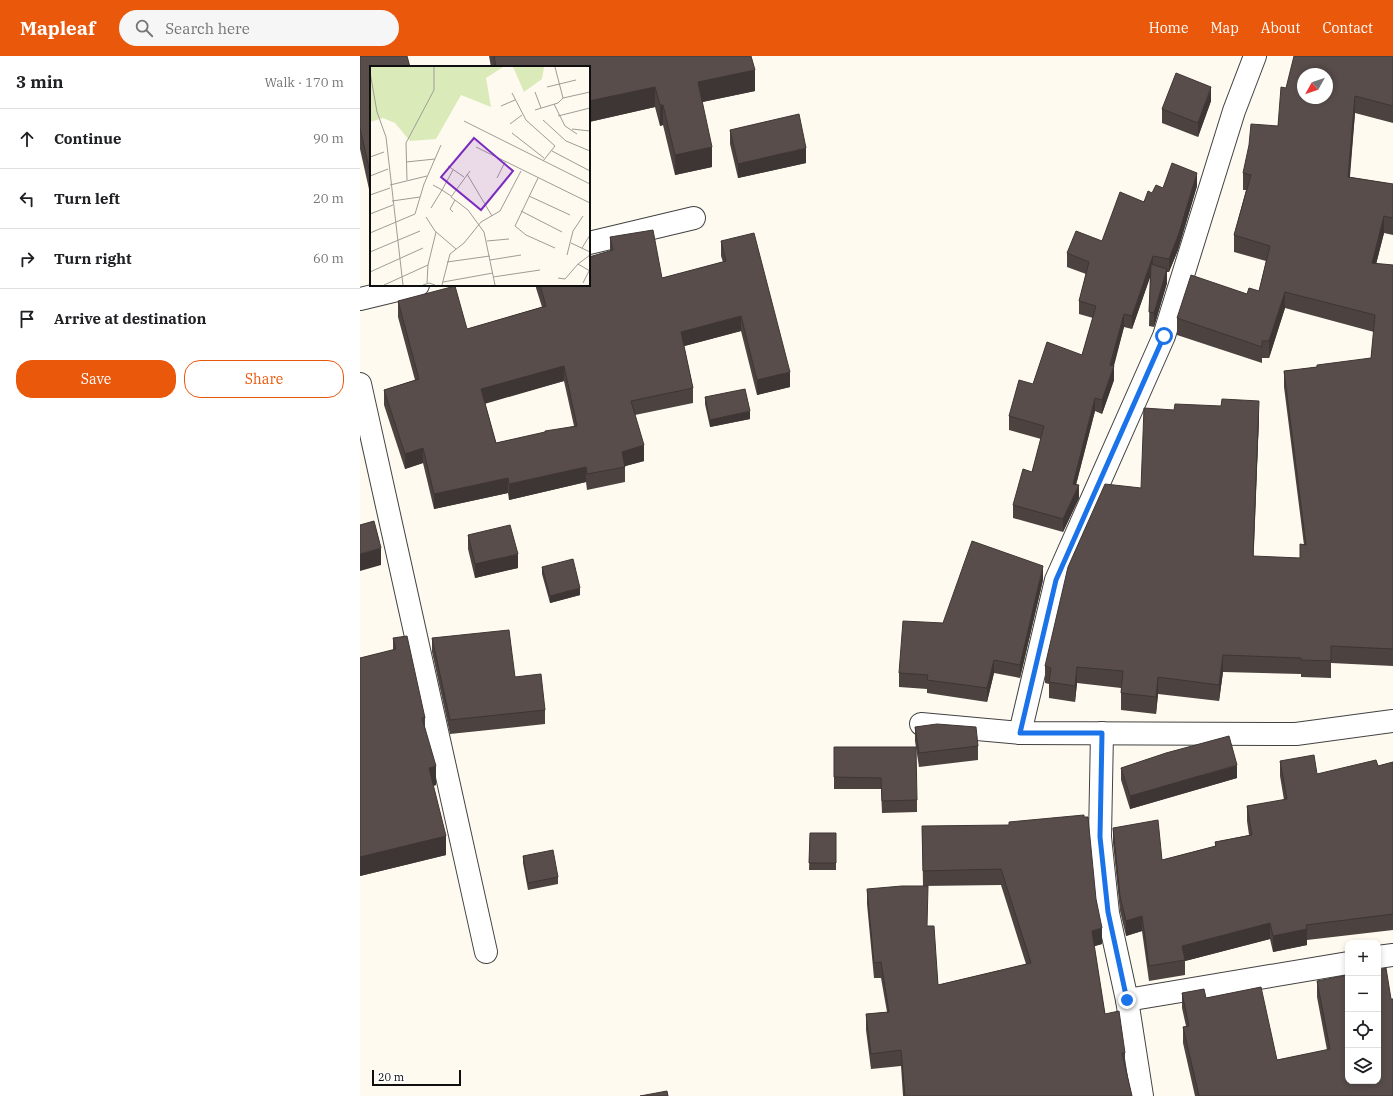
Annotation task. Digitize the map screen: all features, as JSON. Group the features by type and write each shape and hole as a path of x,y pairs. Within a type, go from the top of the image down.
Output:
{"street":[{"path":"1020,733 1056,580 1164,336 1234,111 1255,56"},
{"path":"590,244 694,218"},
{"path":"360,299 414,286"},
{"path":"360,384 486,952"},
{"path":"921,724 1020,733 1296,734 1393,721"},
{"path":"1102,733 1100,837 1108,912 1127,1000 1142,1096"},
{"path":"1381,957 1393,955"},
{"path":"1127,1000 1345,963"}],"building":[{"path":"360,56 407,56 410,66 370,66 370,173 360,128"},
{"path":"494,56 751,56 755,70 698,82 712,147 675,155 663,105 660,105 655,87 590,101 590,66 496,66"},
{"path":"1294,56 1393,56 1393,106 1355,96 1348,177 1393,184 1393,218 1384,216 1372,263 1393,265 1393,649 1331,646 1331,661 1301,660 1301,658 1223,655 1219,685 1158,677 1156,697 1121,693 1123,671 1077,667 1075,686 1049,682 1051,668 1045,666 1068,567 1105,484 1141,488 1144,408 1174,410 1175,404 1221,406 1222,399 1259,401 1253,556 1300,558 1300,544 1306,545 1284,371 1371,358 1375,315 1285,292 1269,341 1262,341 1262,347 1177,318 1191,275 1247,294 1249,288 1259,291 1270,246 1234,235 1251,175 1243,173 1249,145 1251,124 1278,126 1281,87 1286,88"},
{"path":"1176,73 1211,87 1198,123 1162,109"},
{"path":"799,114 806,148 738,164 730,130"},
{"path":"1172,163 1197,173 1178,236 1169,259 1153,256 1132,316 1124,314 1110,365 1114,366 1102,400 1095,398 1073,484 1079,485 1063,519 1013,505 1023,469 1032,472 1044,426 1009,416 1019,380 1033,384 1047,342 1082,355 1096,306 1079,301 1089,262 1067,253 1076,231 1102,241 1120,192 1144,202 1148,191 1152,193 1156,185 1163,188"},
{"path":"653,230 662,278 726,261 721,241 754,233 790,372 757,380 741,316 681,332 693,388 631,401 644,445 622,452 625,467 587,474 586,467 509,484 508,478 434,494 423,448 405,454 384,390 419,379 398,301 455,286 467,329 546,306 540,286 590,286 590,257 613,250 610,237","holes":["564,366 577,426 545,431 496,443 481,389"]},
{"path":"1151,264 1167,269 1154,313 1149,312"},
{"path":"745,389 750,411 710,420 705,397"},
{"path":"374,521 381,548 360,554 360,525"},
{"path":"510,525 518,554 475,564 468,535"},
{"path":"972,541 1043,566 1020,665 994,660 987,688 927,680 928,675 899,673 903,621 943,623"},
{"path":"573,559 580,588 550,596 542,567"},
{"path":"509,630 515,677 541,674 545,710 450,720 432,638"},
{"path":"407,636 425,718 422,718 436,766 429,768 446,836 360,857 360,658 396,649 393,638"},
{"path":"937,724 976,727 978,746 919,753 915,727"},
{"path":"1229,736 1237,765 1130,796 1121,768 1166,753"},
{"path":"834,747 916,747 917,800 882,801 881,778 834,777"},
{"path":"1314,755 1317,774 1376,760 1378,766 1393,762 1393,914 1306,925 1307,929 1273,936 1270,923 1182,946 1185,960 1149,966 1142,916 1126,921 1120,896 1113,828 1158,820 1162,860 1216,846 1215,842 1252,835 1247,806 1287,799 1280,761"},
{"path":"1084,815 1084,817 1088,817 1096,899 1102,928 1092,931 1105,1014 1119,1011 1125,1053 1122,1053 1132,1096 905,1096 901,1050 871,1054 866,1014 889,1012 881,962 874,963 867,889 902,886 928,886 927,926 934,926 938,985 1031,963 1001,869 923,871 922,826 1009,825 1009,822"},
{"path":"810,833 836,833 836,863 809,863"},
{"path":"553,850 558,877 528,883 523,856"},
{"path":"1386,968 1391,999 1393,999 1393,1096 1199,1096 1183,1027 1189,1026 1182,993 1204,989 1206,998 1261,987 1277,1060 1330,1049 1317,981 1345,976 1345,1084 1381,1084 1381,969"},
{"path":"667,1091 668,1096 640,1096"}],"route":[{"path":"1127,1000 1108,912 1100,837 1102,733 1020,733 1056,580 1164,336"}]}
